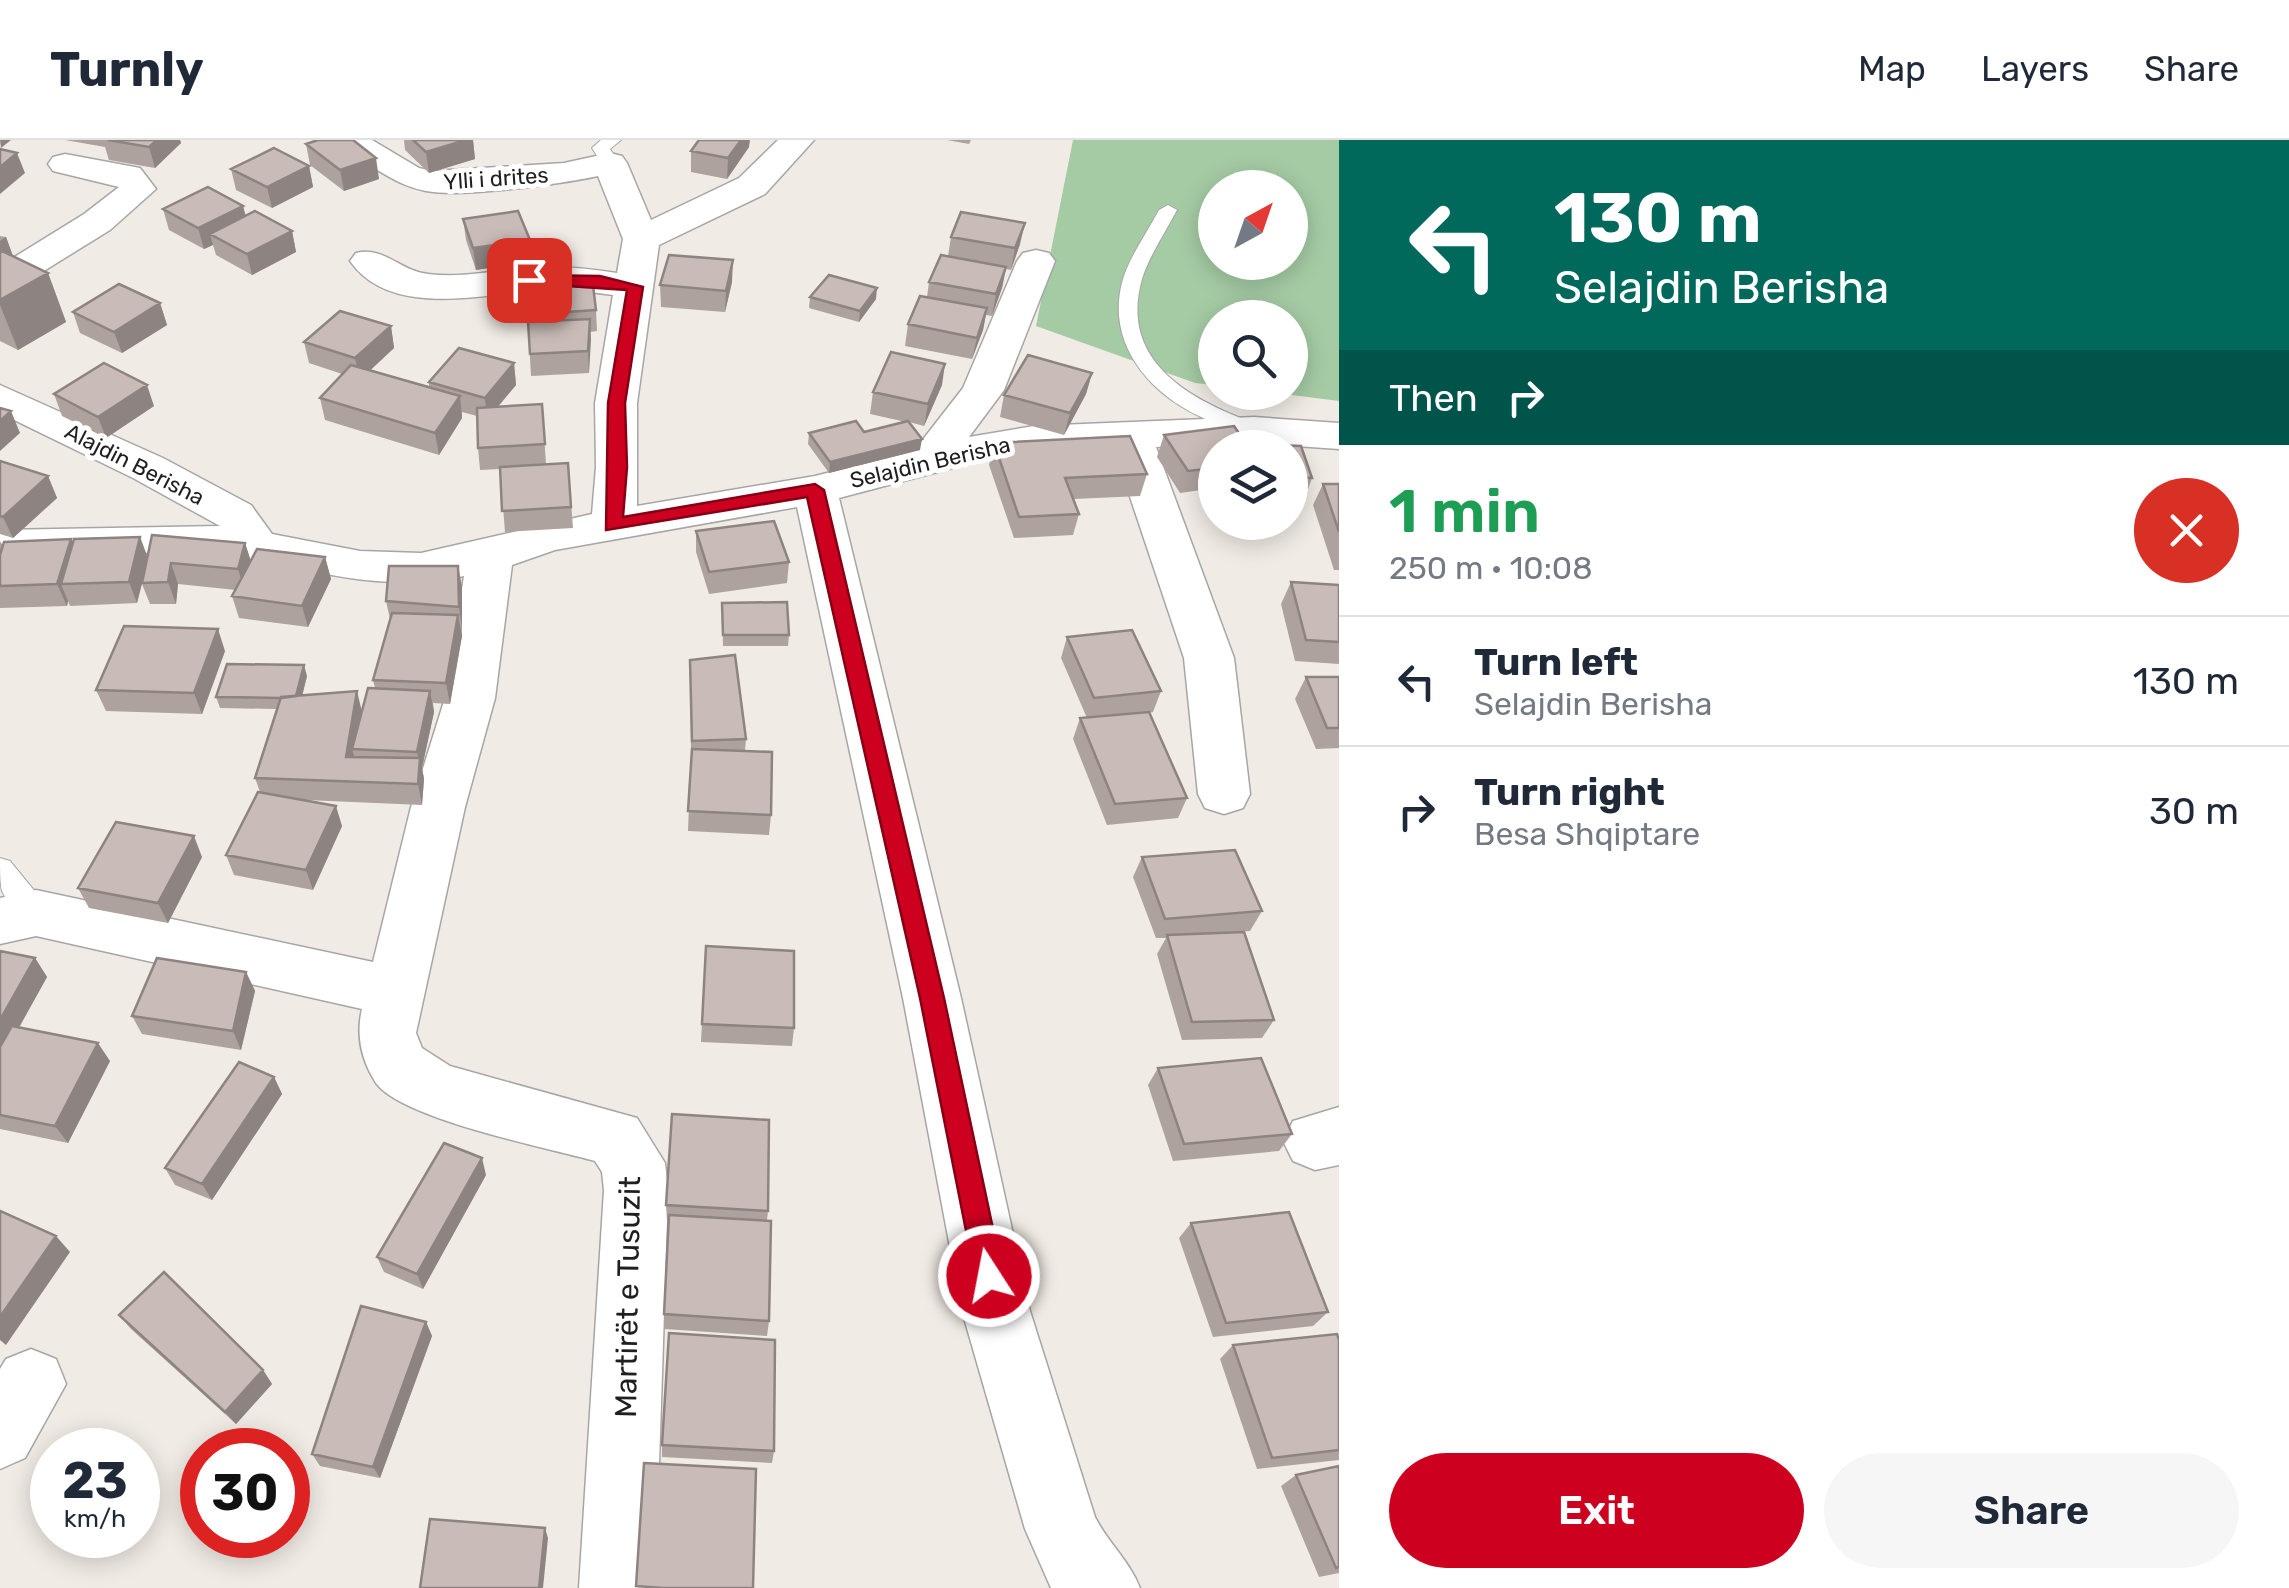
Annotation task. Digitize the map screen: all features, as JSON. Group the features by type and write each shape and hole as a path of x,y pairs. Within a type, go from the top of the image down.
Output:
{"street":[{"path":"641,239 752,186 797,140"},
{"name":"Ylli i drites","path":"330,150 358,146 407,176 432,182 564,173 603,148"},
{"path":"603,148 641,239 616,403 618,467 613,525"},
{"path":"0,282 97,222 138,189 128,175 65,164"},
{"path":"369,260 388,279 415,286 550,278 635,287"},
{"path":"929,461 983,390 1036,261"},
{"name":"Alajdin Berisha","path":"0,397 148,468 234,515 257,546"},
{"name":"Selajdin Berisha","path":"0,545 204,539 360,568 422,569 490,556 548,536 815,490 982,446 1198,433"},
{"name":"Selajdin Berisha","path":"1308,434 1339,436"},
{"path":"1132,437 1208,658 1224,794"},
{"path":"815,490 932,998 996,1312 1062,1529 1078,1562 1102,1588"},
{"name":"Martirët e Tusuzit","path":"490,556 470,698 438,807 386,1033 399,1066 434,1089 615,1138 632,1163 636,1190 617,1588"},
{"path":"18,917 393,991"}],"lane":[{"path":"1168,210 1131,283 1128,322 1135,349 1147,370 1180,399 1214,417 1254,430"},
{"path":"0,869 18,917"}],"green space":[{"path":"1073,140 1339,140 1339,401 1308,397 1308,300 1198,300 1198,383 1036,326"}],"building":[{"path":"108,140 157,140 149,147"},
{"path":"353,140 376,158 340,170 306,144"},
{"path":"413,140 466,140 426,152"},
{"path":"699,140 741,140 728,158 691,151"},
{"path":"274,148 309,166 267,187 231,169"},
{"path":"0,149 17,153 0,167"},
{"path":"208,187 243,206 198,228 163,209"},
{"path":"255,211 292,231 247,254 210,234"},
{"path":"518,211 530,240 473,248 463,219"},
{"path":"961,212 1025,223 1015,248 951,237"},
{"path":"0,250 48,273 0,300"},
{"path":"669,255 733,260 726,291 660,285"},
{"path":"941,255 1006,267 996,294 929,282"},
{"path":"829,275 877,288 860,311 810,297"},
{"path":"592,277 596,310 536,314 534,280"},
{"path":"119,284 160,303 114,332 73,312"},
{"path":"920,296 987,308 977,338 908,324"},
{"path":"340,311 391,326 355,358 304,342"},
{"path":"590,319 588,351 530,354 528,322"},
{"path":"459,348 514,363 485,398 429,382"},
{"path":"891,352 945,364 928,404 873,392"},
{"path":"1028,355 1092,373 1070,413 1004,395"},
{"path":"104,363 147,385 98,417 54,394"},
{"path":"351,365 460,396 435,433 320,398"},
{"path":"542,404 545,444 478,448 477,408"},
{"path":"0,408 11,411 0,421"},
{"path":"856,421 864,432 908,421 922,439 830,462 809,433"},
{"path":"1234,426 1237,430 1203,430"},
{"path":"1198,431 1198,470 1188,471 1164,435"},
{"path":"1130,436 1147,474 1065,478 1079,514 1019,517 994,443"},
{"path":"0,461 48,476 3,517 0,516"},
{"path":"568,463 571,507 502,511 500,467"},
{"path":"1323,484 1339,484 1339,532"},
{"path":"774,521 789,562 709,572 696,531"},
{"path":"152,535 245,543 238,569 171,563 168,582 142,583"},
{"path":"140,537 129,582 61,584 74,539"},
{"path":"71,539 57,584 0,586 4,542"},
{"path":"257,549 325,557 302,606 232,596"},
{"path":"389,566 458,566 459,607 386,601"},
{"path":"1291,582 1339,585 1339,642 1306,640"},
{"path":"787,602 789,635 723,635 722,603"},
{"path":"392,613 458,615 446,683 373,680"},
{"path":"124,626 218,629 194,693 96,690"},
{"path":"1132,630 1161,691 1094,698 1067,637"},
{"path":"735,655 746,739 692,741 690,660"},
{"path":"227,664 304,665 296,696 216,697"},
{"path":"1306,677 1339,677 1339,728 1327,728"},
{"path":"368,688 430,691 417,752 352,749"},
{"path":"357,691 346,757 420,758 418,784 255,778 281,697"},
{"path":"1149,712 1187,798 1115,804 1080,718"},
{"path":"692,749 772,752 771,815 688,811"},
{"path":"258,792 336,806 306,870 226,855"},
{"path":"116,822 194,836 158,903 78,888"},
{"path":"1235,850 1262,911 1165,919 1142,857"},
{"path":"1244,932 1274,1020 1192,1022 1167,935"},
{"path":"706,946 794,951 794,1028 702,1024"},
{"path":"0,951 35,958 0,1020"},
{"path":"157,958 246,972 233,1031 132,1016"},
{"path":"12,1026 98,1043 55,1126 0,1115 0,1047"},
{"path":"1261,1058 1292,1134 1184,1144 1158,1068"},
{"path":"239,1062 274,1077 202,1184 165,1168"},
{"path":"672,1114 769,1120 768,1211 666,1205"},
{"path":"444,1143 482,1158 417,1274 377,1257"},
{"path":"0,1211 56,1236 0,1317"},
{"path":"1289,1212 1328,1312 1226,1323 1191,1223"},
{"path":"669,1215 771,1221 769,1321 664,1314"},
{"path":"164,1272 263,1370 225,1412 119,1315"},
{"path":"361,1306 426,1322 373,1467 312,1454"},
{"path":"669,1333 775,1340 774,1451 662,1445"},
{"path":"1337,1334 1339,1450 1272,1458 1233,1345"},
{"path":"644,1463 756,1469 753,1588 636,1586"},
{"path":"1339,1466 1339,1567 1336,1568 1296,1475"},
{"path":"430,1519 545,1528 539,1588 420,1588"}],"route":[{"path":"529,280 600,281 635,287 616,403 618,467 613,525 815,490 932,998 989,1276"}]}
